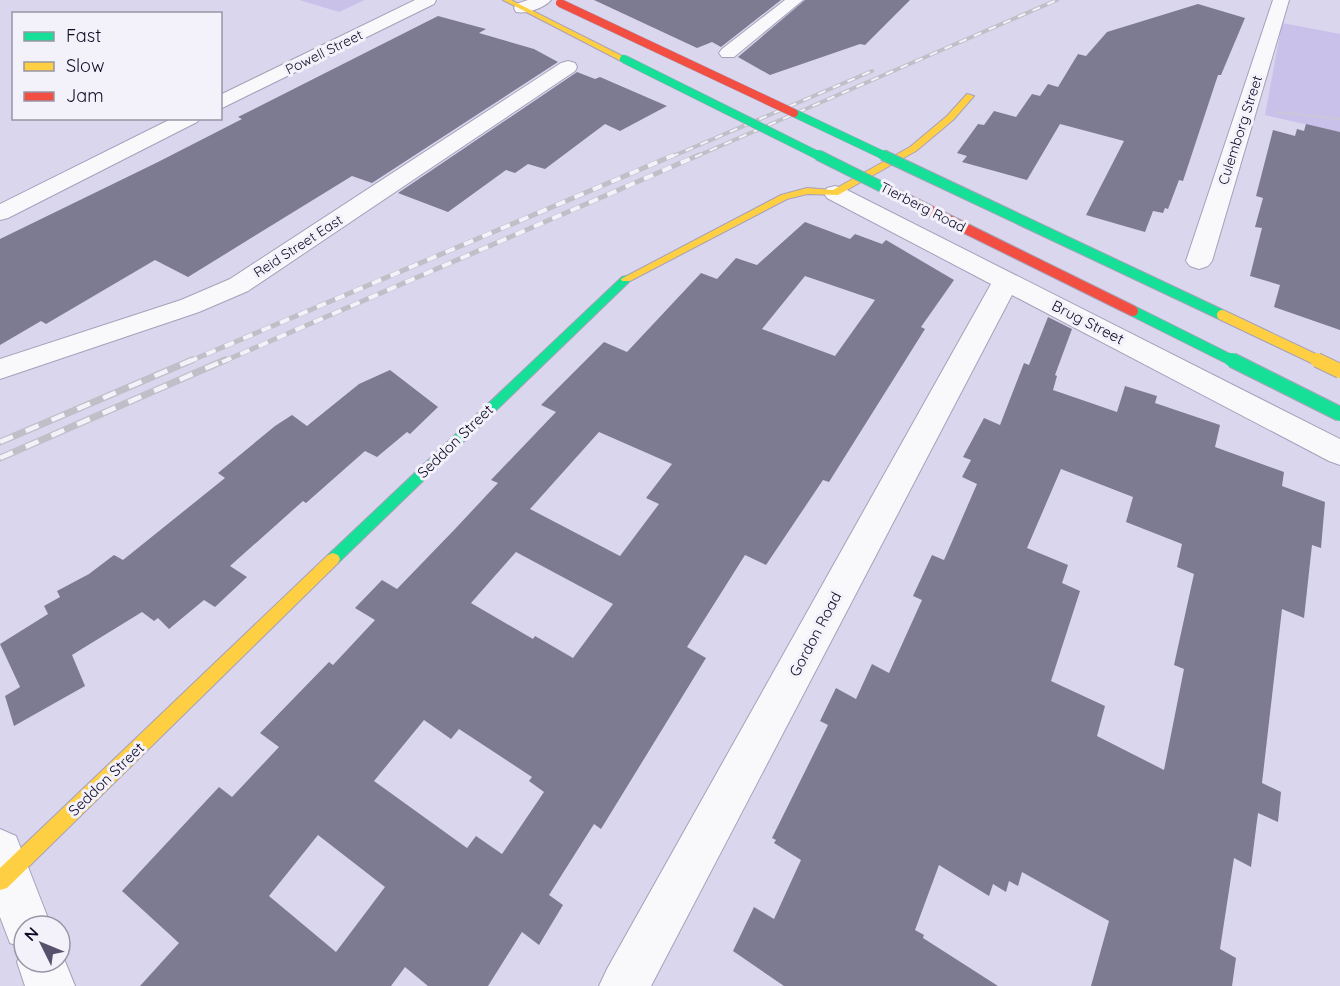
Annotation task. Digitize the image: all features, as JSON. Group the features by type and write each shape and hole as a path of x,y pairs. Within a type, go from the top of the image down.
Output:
{"main road":[{"name":"Tierberg Road","path":"506,0 533,7 1340,414"},
{"name":"Tierberg Road","path":"558,1 1340,371"},
{"path":"835,193 913,149 950,118 970,96"},
{"name":"Seddon Street","path":"3,869 627,278 784,198 807,191 835,193"}],"street":[{"name":"Powell Street","path":"222,102 428,0"},
{"path":"728,53 795,0"},
{"name":"Culemborg Street","path":"1198,261 1281,0"},
{"name":"Reid Street East","path":"0,369 189,306 239,285 568,67"},
{"path":"0,213 186,120"},
{"name":"Brug Street","path":"835,193 1340,453"},
{"name":"Gordon Road","path":"624,986 1006,281"},
{"path":"3,869 22,914"}],"path":[{"path":"1272,111 1340,119"}],"shaded area":[{"path":"299,0 365,0 339,12"},
{"path":"1282,23 1340,34 1340,132 1265,115"}],"building":[{"path":"594,0 781,0 721,47 712,42 697,48"},
{"path":"805,0 910,0 865,45 860,44 770,75 738,57"},
{"path":"1198,4 1245,18 1221,75 1218,75 1183,181 1179,180 1168,209 1165,208 1163,213 1153,211 1145,232 1086,215 1124,141 1060,124 1027,180 962,162 967,156 957,153 978,124 984,125 994,111 1016,117 1032,94 1040,96 1048,84 1058,87 1078,54 1086,56 1107,32"},
{"path":"438,16 486,29 479,33 534,49 558,62 372,183 352,176 188,277 155,260 46,324 41,321 0,345 0,239 158,162 242,119 238,117"},
{"path":"577,72 595,79 600,77 667,106 620,131 605,124 545,169 528,164 515,173 506,170 448,212 398,193"},
{"path":"1306,124 1340,132 1340,330 1274,307 1280,285 1250,276 1262,228 1255,227 1263,198 1256,196 1273,130 1295,136 1297,129 1304,131"},
{"path":"805,222 850,239 855,234 882,244 886,240 954,280 921,327 925,329 829,482 823,480 766,565 745,555 687,647 706,658 601,829 594,824 549,895 563,905 539,945 522,932 488,986 428,986 405,967 391,986 140,986 179,943 122,891 219,787 232,797 279,747 260,733 329,662 333,665 375,620 355,608 382,580 397,589 455,529 498,483 491,480 556,412 541,405 604,342 627,352 701,273 717,279 736,258 757,265","holes":["805,276 875,300 835,356 762,329","599,432 672,464 646,498 659,504 620,556 530,509","516,552 613,604 573,658 535,636 533,639 471,603","424,720 451,739 459,729 532,777 529,781 544,792 502,854 476,836 467,848 374,781","318,835 385,887 336,952 269,896"]},
{"path":"1048,317 1072,329 1055,375 1057,376 1053,390 1117,412 1125,386 1157,396 1155,403 1220,425 1215,447 1284,472 1282,486 1325,502 1321,548 1312,545 1304,618 1282,609 1262,783 1281,792 1278,822 1258,813 1251,867 1234,858 1220,949 1236,958 1232,986 1091,986 1109,921 1022,872 1018,886 1009,881 1006,892 993,884 989,896 939,865 915,930 924,935 923,938 998,986 784,986 733,951 754,907 774,919 801,860 774,843 776,840 772,838 828,725 820,721 836,688 856,699 872,664 889,673 922,600 913,596 932,555 944,560 977,484 962,477 971,460 963,457 984,418 1000,425 1024,363 1029,365","holes":["1061,469 1133,497 1126,522 1182,544 1177,567 1194,574 1174,665 1184,669 1164,770 1097,736 1105,706 1051,681 1080,591 1062,583 1068,565 1027,548"]},
{"path":"390,370 438,407 410,434 407,432 377,457 365,451 306,503 303,501 230,566 247,577 215,607 204,600 169,629 158,618 154,621 142,612 72,655 85,686 14,726 5,696 20,687 0,644 48,614 44,606 60,597 57,591 89,574 114,555 123,560 225,478 218,473 275,426 292,415 307,426 359,384"}],"railway":[{"path":"695,157 1057,0"},
{"path":"671,157 872,71"},
{"path":"188,362 674,155"},
{"path":"222,362 699,155"},
{"path":"0,442 192,360"},
{"path":"0,458 225,360"}],"traffic: fast":[{"path":"624,59 900,196"},
{"path":"794,113 1222,315"},
{"path":"333,559 626,279"},
{"path":"1133,311 1340,414"}],"traffic: slow":[{"path":"506,0 624,59"},
{"path":"626,279 784,197 807,191 835,193 913,149 950,118 970,96"},
{"path":"1222,315 1340,371"},
{"path":"0,881 333,559"}],"traffic: jam":[{"path":"560,3 794,113"},
{"path":"900,196 1133,311"}]}
